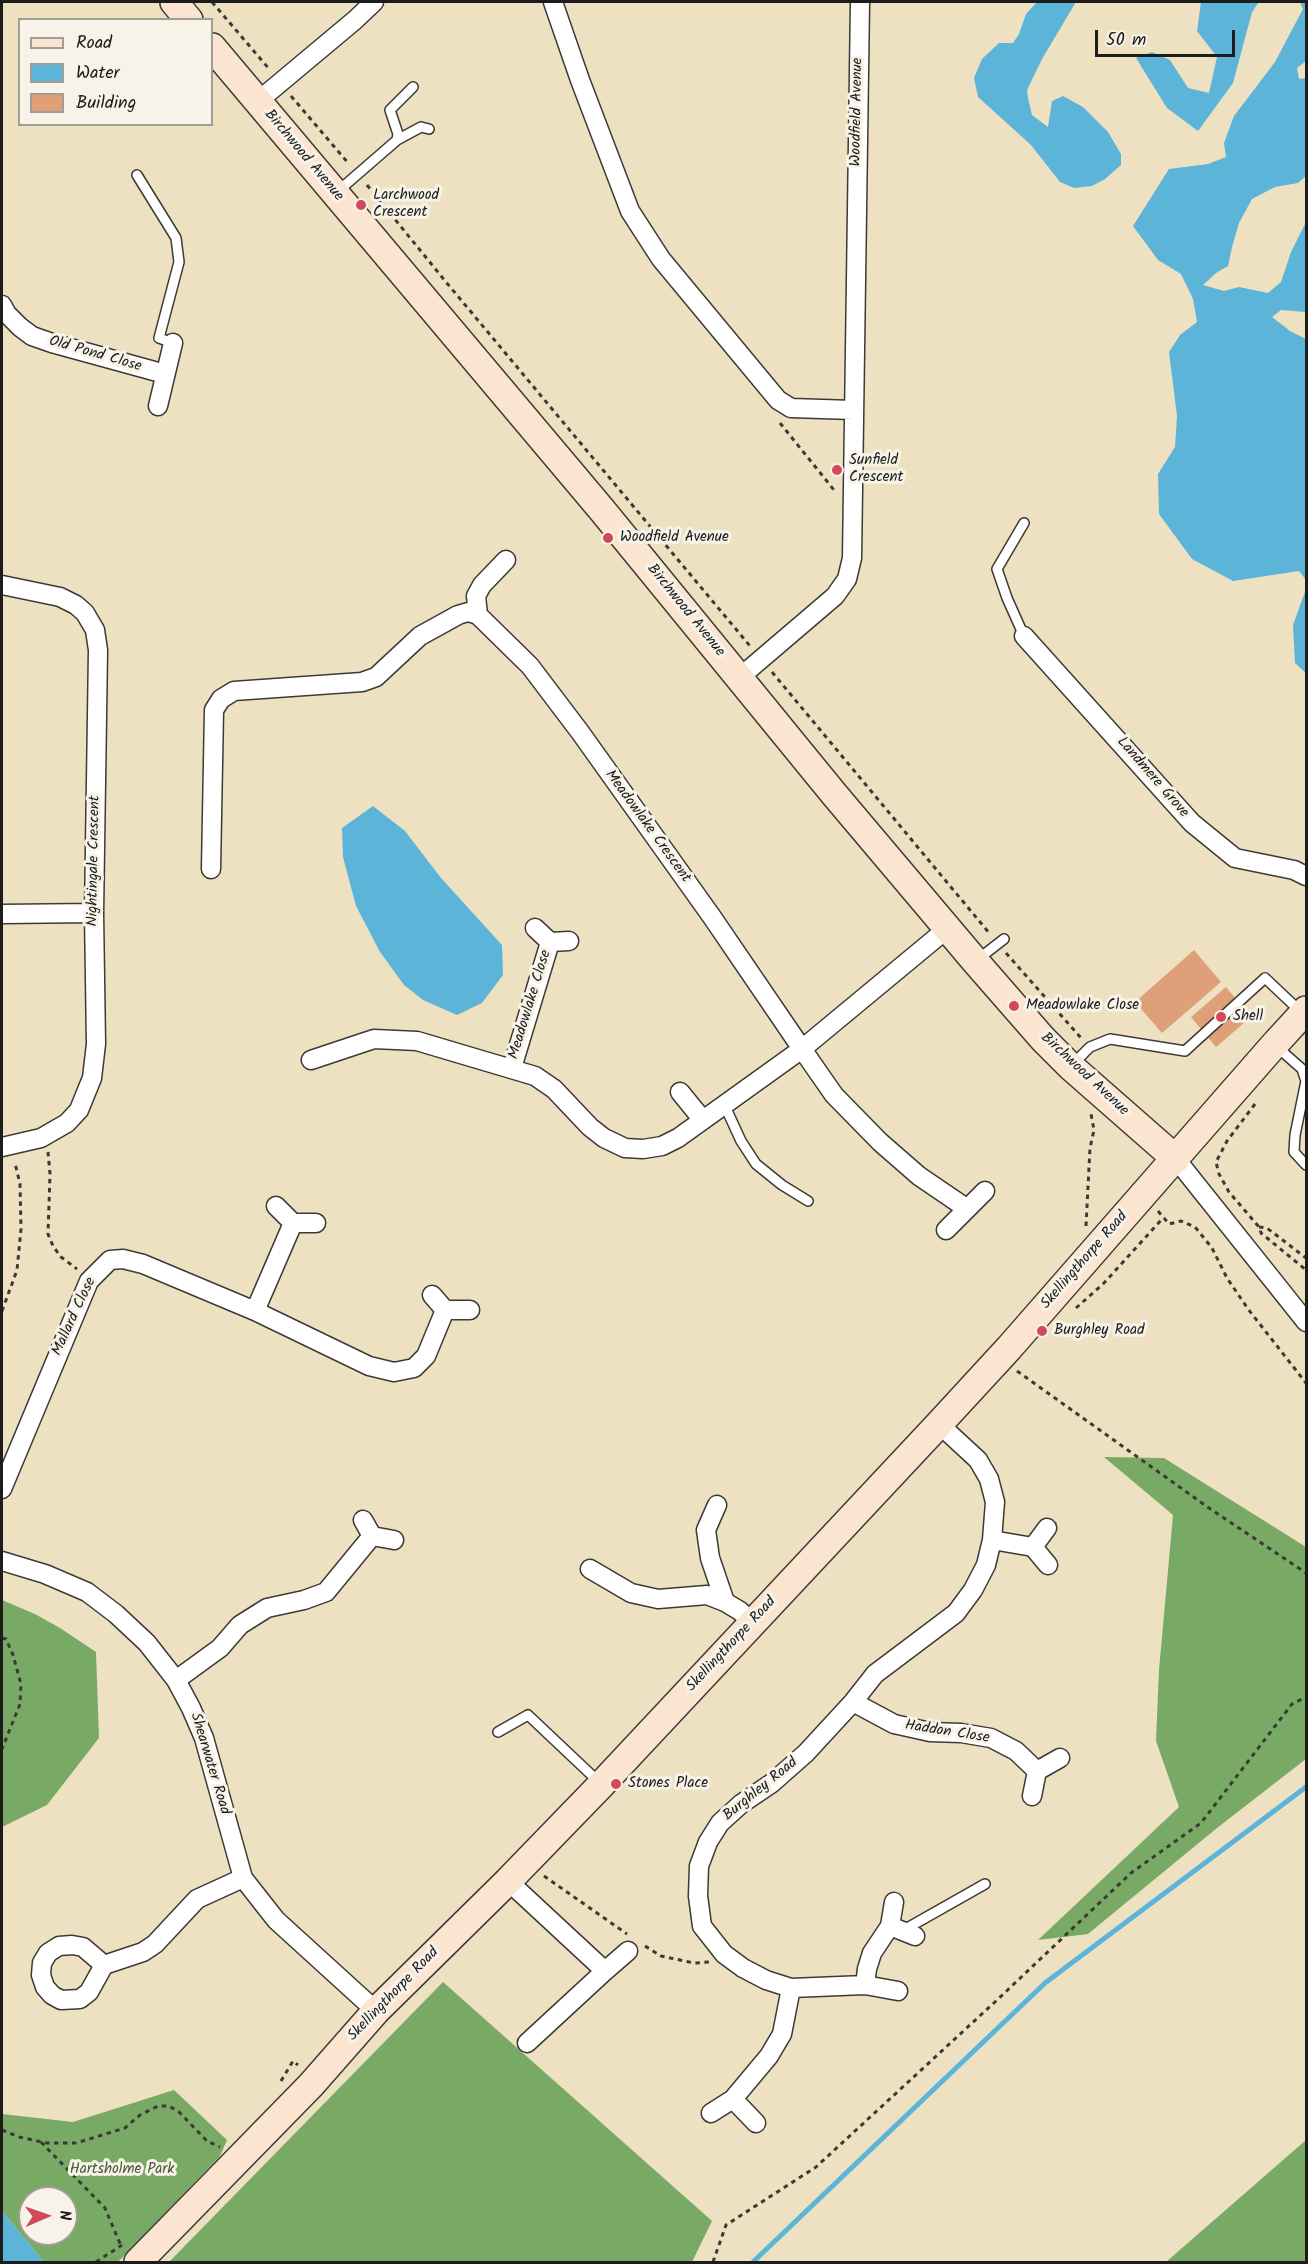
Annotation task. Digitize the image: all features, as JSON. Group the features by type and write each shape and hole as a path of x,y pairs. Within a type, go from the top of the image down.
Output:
{"main road":[{"path":"174,2 187,18"},
{"name":"Birchwood Avenue","path":"213,47 1043,1040 1176,1159"},
{"name":"Skellingthorpe Road","path":"130,2254 310,2085 376,2011 508,1881 601,1785 939,1424 1305,1012"}],"street":[{"path":"257,102 374,2"},
{"path":"553,2 630,211 661,259 778,400 791,408 853,410"},
{"name":"Woodfield Avenue","path":"739,678 835,596 847,579 852,558 860,2"},
{"name":"Old Pond Close","path":"2,305 7,314 32,336 52,344 165,374"},
{"path":"158,406 173,343"},
{"path":"211,869 214,710 221,699 234,691 362,682 376,677 420,636 458,615 468,612 478,615 476,596 482,585 506,560"},
{"name":"Nightingale Crescent","path":"2,585 60,597 76,604 85,613 95,630 98,650 94,913 96,1044 92,1078 79,1110 67,1124 41,1138 7,1146"},
{"name":"Meadowlake Crescent","path":"478,615 530,666 580,732 712,917 834,1095 880,1142 919,1176 966,1208"},
{"name":"Landmere Grove","path":"1024,636 1192,823 1235,858 1294,870 1306,876"},
{"path":"2,914 94,913"},
{"name":"Meadowlake Close","path":"535,928 550,942 569,941"},
{"path":"802,1049 948,928"},
{"name":"Meadowlake Close","path":"512,1068 550,942"},
{"name":"Meadowlake Close","path":"311,1060 374,1039 417,1041 535,1076 554,1089 590,1127 604,1138 625,1148 644,1149 662,1146 678,1138 802,1049"},
{"path":"680,1092 702,1119"},
{"path":"1176,1159 1306,1322"},
{"path":"946,1230 985,1191"},
{"path":"276,1206 292,1223 316,1222"},
{"path":"255,1311 292,1223"},
{"name":"Mallard Close","path":"2,1489 89,1281 110,1260 123,1258 143,1264 255,1311 369,1366 394,1372 414,1368 426,1356 445,1310"},
{"path":"432,1295 445,1310 470,1310"},
{"name":"Burghley Road","path":"898,1991 865,1985 791,1988 766,1980 743,1968 724,1954 702,1926 698,1896 699,1866 708,1842 720,1823 741,1804 772,1783 806,1753 853,1702 875,1674 956,1613 973,1590 986,1565 992,1540 995,1502 989,1479 978,1460 939,1424"},
{"path":"717,1504 706,1530 710,1558 725,1602"},
{"path":"363,1520 372,1536"},
{"path":"1033,1547 1047,1528"},
{"path":"372,1536 394,1540"},
{"path":"176,1680 220,1648 240,1625 267,1608 304,1600 326,1592 372,1536"},
{"path":"992,1540 1033,1547 1048,1565"},
{"name":"Shearwater Road","path":"2,1561 45,1574 87,1592 116,1614 147,1643 176,1680 204,1738 243,1878 276,1920 376,2011"},
{"path":"590,1569 631,1593 658,1599 707,1595 740,1611 753,1623"},
{"name":"Haddon Close","path":"853,1702 894,1724 930,1732 961,1733 991,1738 1016,1751 1037,1771"},
{"path":"1032,1796 1037,1771 1060,1758"},
{"path":"104,1965 143,1952 169,1930 197,1899 243,1878"},
{"path":"508,1881 605,1971"},
{"path":"865,1985 872,1953 902,1931 894,1902"},
{"path":"527,2043 633,1944"},
{"path":"711,2113 733,2099 769,2056 782,2034 791,1988"},
{"path":"733,2099 756,2123"}],"lane":[{"path":"397,140 398,134 390,110 413,87"},
{"path":"335,194 397,140 421,127 429,129"},
{"path":"137,176 176,238 179,262 159,338 173,343"},
{"path":"1024,523 998,569 1007,598 1024,636"},
{"path":"975,961 1004,939"},
{"path":"1070,1066 1090,1047 1110,1039 1185,1051 1265,978 1305,1012"},
{"path":"1274,1045 1302,1069 1306,1081 1294,1152 1306,1165"},
{"path":"724,1104 741,1141 756,1164 782,1185 808,1201"},
{"path":"498,1732 528,1715 601,1785"},
{"path":"902,1931 985,1884"}],"path":[{"path":"212,2 270,71"},
{"path":"291,96 753,649"},
{"path":"778,400 775,417 852,512"},
{"path":"770,669 991,936"},
{"path":"1006,953 1082,1038"},
{"path":"1086,1232 1090,1148 1094,1130 1089,1108"},
{"path":"1243,1122 1227,1141 1216,1162 1219,1174 1229,1192 1259,1227 1261,1233 1306,1270"},
{"path":"41,1138 48,1152 50,1174 48,1234 61,1257 89,1281"},
{"path":"2,1311 17,1270 21,1229 20,1184 7,1146"},
{"path":"1163,1218 1169,1224 1181,1221 1195,1227 1212,1248 1227,1278 1248,1309 1306,1383"},
{"path":"1259,1227 1267,1228 1306,1258"},
{"path":"2,1293 7,1294"},
{"path":"999,1358 1209,1508 1306,1573"},
{"path":"2,1638 6,1639 13,1655 21,1684 20,1704 2,1749"},
{"path":"713,2262 726,2225 816,2167 1131,1873 1201,1823 1292,1704 1306,1697"},
{"path":"536,1870 633,1944 661,1956 694,1963 708,1963 724,1954"},
{"path":"2,2130 19,2137 40,2141 76,2143 125,2128 140,2115 158,2106 169,2106 179,2112 207,2141 220,2146 226,2156"},
{"path":"40,2141 105,2208 130,2254"}],"green space":[{"path":"1104,1457 1164,1458 1306,1547 1306,1759 1217,1828 1088,1934 1038,1940 1179,1807 1156,1741 1159,1670 1173,1515"},
{"path":"2,1600 35,1614 96,1652 99,1738 47,1805 2,1827"},
{"path":"443,1982 712,2221 692,2262 169,2262"},
{"name":"Hartsholme Park","path":"174,2090 227,2140 220,2156 118,2262 44,2262 31,2246 78,2246 78,2186 18,2186 18,2230 2,2211 2,2114 73,2122"},
{"path":"1306,2140 1306,2262 1166,2262"}],"water":[{"path":"1037,2 1076,2 1042,59 1027,90 1032,115 1048,127 1052,101 1063,96 1083,107 1108,132 1121,154 1121,165 1105,179 1092,186 1074,188 1060,182 1031,145 978,97 974,78 982,59 999,43 1013,43 1026,14"},
{"path":"1201,2 1259,2 1252,12 1233,83 1198,131 1167,108 1136,58 1152,52 1170,60 1188,88 1209,93 1217,57 1197,31"},
{"path":"1300,2 1306,2 1306,61 1297,68 1299,79 1306,78 1306,176 1298,183 1275,187 1252,199 1239,223 1228,266 1203,285 1224,291 1239,287 1268,293 1281,282 1291,252 1306,222 1306,312 1281,310 1272,317 1290,331 1306,339 1306,580 1299,571 1233,581 1192,559 1159,514 1158,474 1175,447 1177,416 1169,352 1180,335 1197,322 1193,299 1181,274 1158,260 1133,226 1169,169 1208,164 1226,157 1224,143 1234,116 1275,62 1303,9"},
{"path":"1306,589 1306,673 1295,663 1293,625"},
{"path":"373,806 405,831 441,878 502,945 503,975 482,1003 457,1015 423,1000 404,985 380,952 356,906 343,857 342,828"},
{"path":"2,2211 18,2230 18,2246 31,2246 44,2262 2,2262"}],"building":[{"path":"1194,950 1221,982 1162,1033 1135,1002"},
{"name":"Shell","path":"1226,987 1251,1017 1216,1047 1191,1017"}],"waterway":[{"path":"753,2262 1045,1983 1306,1787"}],"place":[{"name":"Larchwood Crescent","path":"361,205"},
{"name":"Sunfield Crescent","path":"837,470"},
{"name":"Woodfield Avenue","path":"608,538"},
{"name":"Meadowlake Close","path":"1014,1006"},
{"name":"Shell","path":"1221,1017"},
{"name":"Burghley Road","path":"1042,1331"},
{"name":"Stones Place","path":"616,1784"}]}
